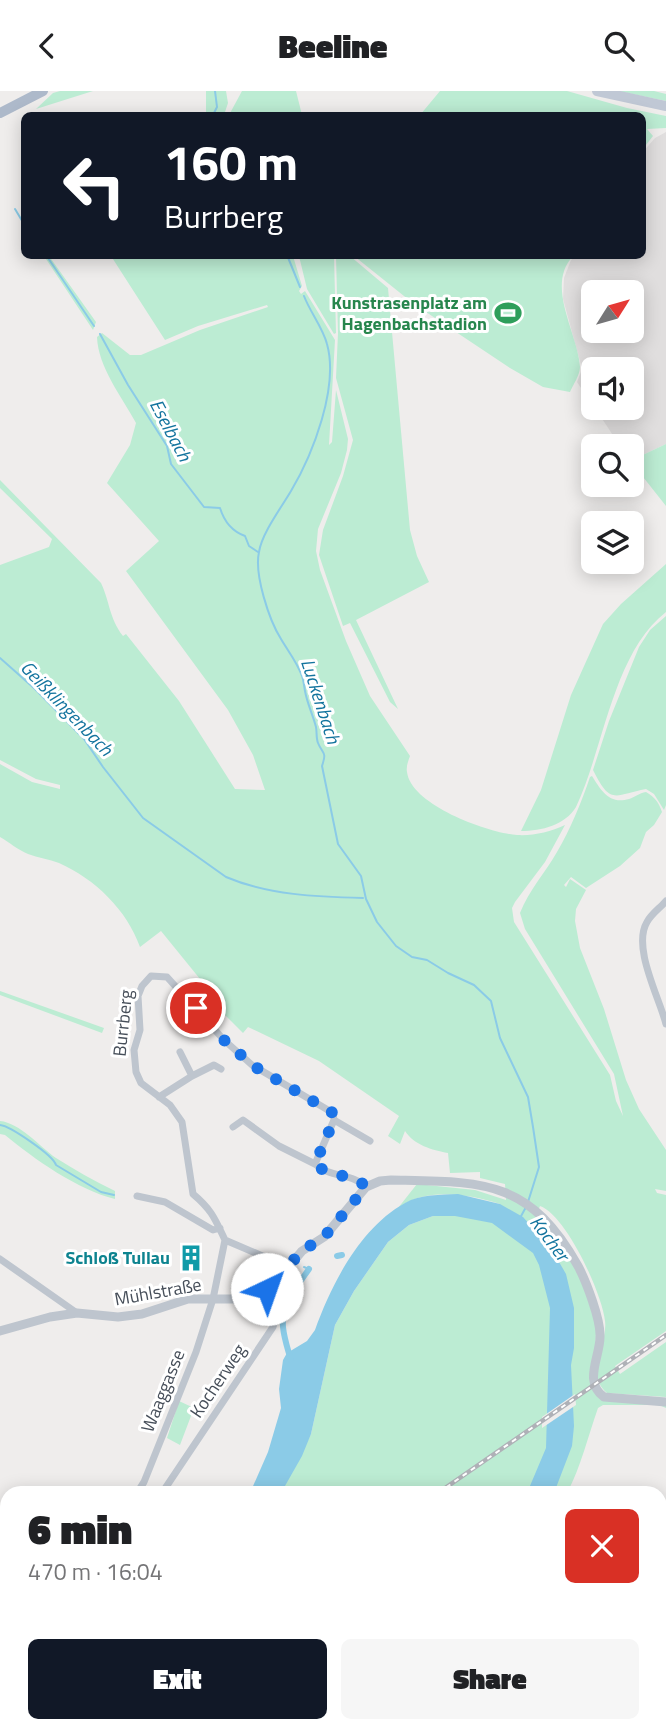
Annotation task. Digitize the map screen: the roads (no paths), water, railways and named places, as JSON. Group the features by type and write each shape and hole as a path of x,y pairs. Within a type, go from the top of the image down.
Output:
{"main road":[{"path":"0,113 43,91"},
{"path":"597,91 666,106"}],"street":[{"path":"666,901 646,923 643,943 649,977 664,1007 666,1024"},
{"name":"Burrberg","path":"219,1229 218,1220 193,1195 184,1126 180,1117 141,1083 136,1072 134,1050 140,1030 138,996 150,976 167,977 224,1040 252,1065 333,1113 334,1120 370,1141"},
{"path":"180,1052 192,1076"},
{"path":"159,1097 214,1065 221,1069"},
{"path":"315,1164 334,1120"},
{"path":"233,1127 243,1121 279,1146 315,1164 323,1172 357,1180 366,1187 391,1180 460,1183 492,1187 534,1208 552,1225 586,1280 601,1336 593,1378 599,1394 604,1397 666,1402"},
{"name":"Mühlstraße","path":"0,1331 50,1317 77,1313 118,1317 142,1314 188,1299 246,1298 276,1282 302,1251 324,1237 366,1187"},
{"path":"137,1196 165,1202 213,1230 219,1229 225,1240 288,1267"},
{"name":"Waaggasse","path":"141,1486 196,1352 213,1299 225,1240"},
{"path":"0,1259 77,1313"},
{"name":"Kocherweg","path":"167,1486 273,1327 281,1299 276,1282"},
{"path":"50,1317 63,1303"}],"water":[{"path":"458,1194 500,1204 523,1217 551,1248 566,1274 574,1308 574,1348 571,1365 574,1426 572,1446 557,1486 530,1486 546,1448 550,1308 539,1265 533,1253 492,1223 455,1216 433,1216 409,1225 388,1242 354,1291 335,1325 311,1434 285,1486 253,1486 268,1452 281,1408 279,1389 283,1360 287,1353 307,1341 315,1330 349,1258 374,1227 411,1200"}],"waterway":[{"name":"Luckenbach","path":"214,112 217,107 215,91"},
{"name":"Eselbach","path":"15,209 21,219"},
{"name":"Eselbach","path":"49,259 94,326"},
{"name":"Luckenbach","path":"289,259 300,287"},
{"name":"Luckenbach","path":"304,296 327,344 330,380 322,420 308,458 261,545 258,561 264,597 276,631 303,678 317,741 324,755 322,766 338,844 361,876 366,899 377,922 396,946 412,957 427,960 474,985 491,1001 500,1038 528,1097 539,1167 528,1202"},
{"name":"Eselbach","path":"100,334 128,385 167,446 171,464 204,507 220,508 229,525 245,536 249,546 258,552"},
{"name":"Geißklingenbach","path":"0,658 84,739 143,818 226,877 276,891 311,896 363,898"},
{"path":"0,1125 31,1142 56,1165 101,1192 114,1195"},
{"name":"Luckenbach","path":"520,1218 526,1207"},
{"path":"337,1256 342,1255"},
{"path":"304,1267 309,1269"},
{"path":"291,1360 284,1331 284,1311 292,1293 309,1269"}],"railway":[{"path":"448,1486 666,1335"}],"place":[{"name":"Kunstrasenplatz am Hagenbachstadion","path":"508,313"},
{"name":"Schloß Tullau","path":"191,1258"}],"water label":[{"name":"Kocher","path":"550,1238"}]}
